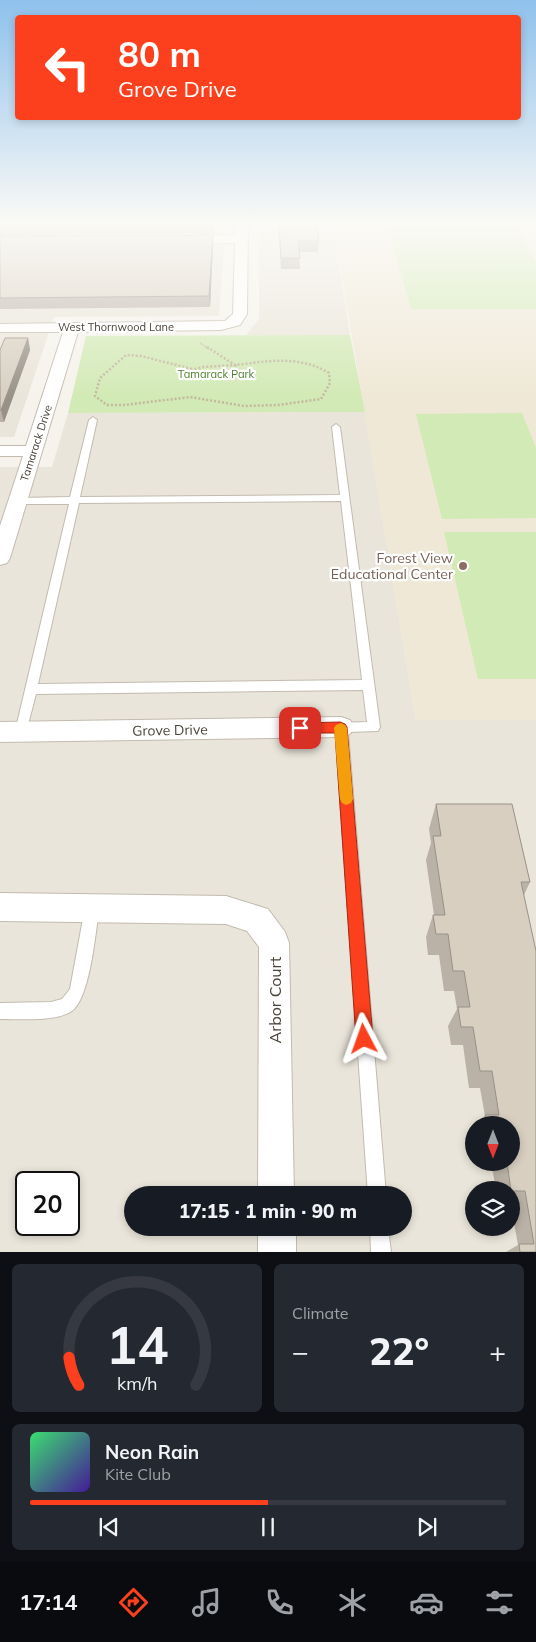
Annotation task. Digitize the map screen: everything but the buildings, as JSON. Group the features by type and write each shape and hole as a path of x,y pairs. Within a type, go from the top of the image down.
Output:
{"street":[{"name":"West Thornwood Lane","path":"0,328 206,326 233,324 240,314 241,282"},
{"name":"Tamarack Drive","path":"0,558 72,327"},
{"path":"0,451 34,451"},
{"name":"Grove Drive","path":"10,732 340,727"},
{"name":"Arbor Court","path":"0,907 226,910 257,919 274,943 276,1186"},
{"path":"277,1236 277,1252"}],"lane":[{"path":"10,732 31,689 93,420"},
{"path":"336,427 374,727 340,727 376,1186"},
{"path":"18,501 345,498"},
{"path":"31,689 369,685"},
{"path":"0,1011 51,1010 67,1005 78,992 92,908"},
{"path":"380,1236 381,1252"}],"path":[{"path":"192,369 142,356 126,355 100,378 95,396 107,405 125,405 190,397 244,406 278,405 321,399 330,383 329,374 322,368 286,360 235,365 198,367 188,371 187,376 213,378 232,376 238,372 235,365 208,347 195,341"}],"shaded area":[{"path":"0,282 222,282 219,316 54,317 14,437 0,437"},
{"path":"259,282 342,282 350,335 246,335 259,319"},
{"name":"Forest View Educational Center","path":"343,282 536,282 536,720 416,720"},
{"path":"365,412 416,720 536,720 536,1252 0,1252 0,467 52,467 68,413"}],"green space":[{"path":"403,282 536,282 536,309 411,309"},
{"name":"Tamarack Park","path":"350,335 365,412 68,413 86,336"},
{"path":"522,413 536,448 536,518 442,519 416,414"},
{"path":"444,532 536,532 536,679 478,679"}],"slow traffic":[{"path":"341,728 346,799"}],"place":[{"name":"Forest View Educational Center","path":"463,566"}],"route":[{"path":"300,728 340,727 364,1039"}]}
